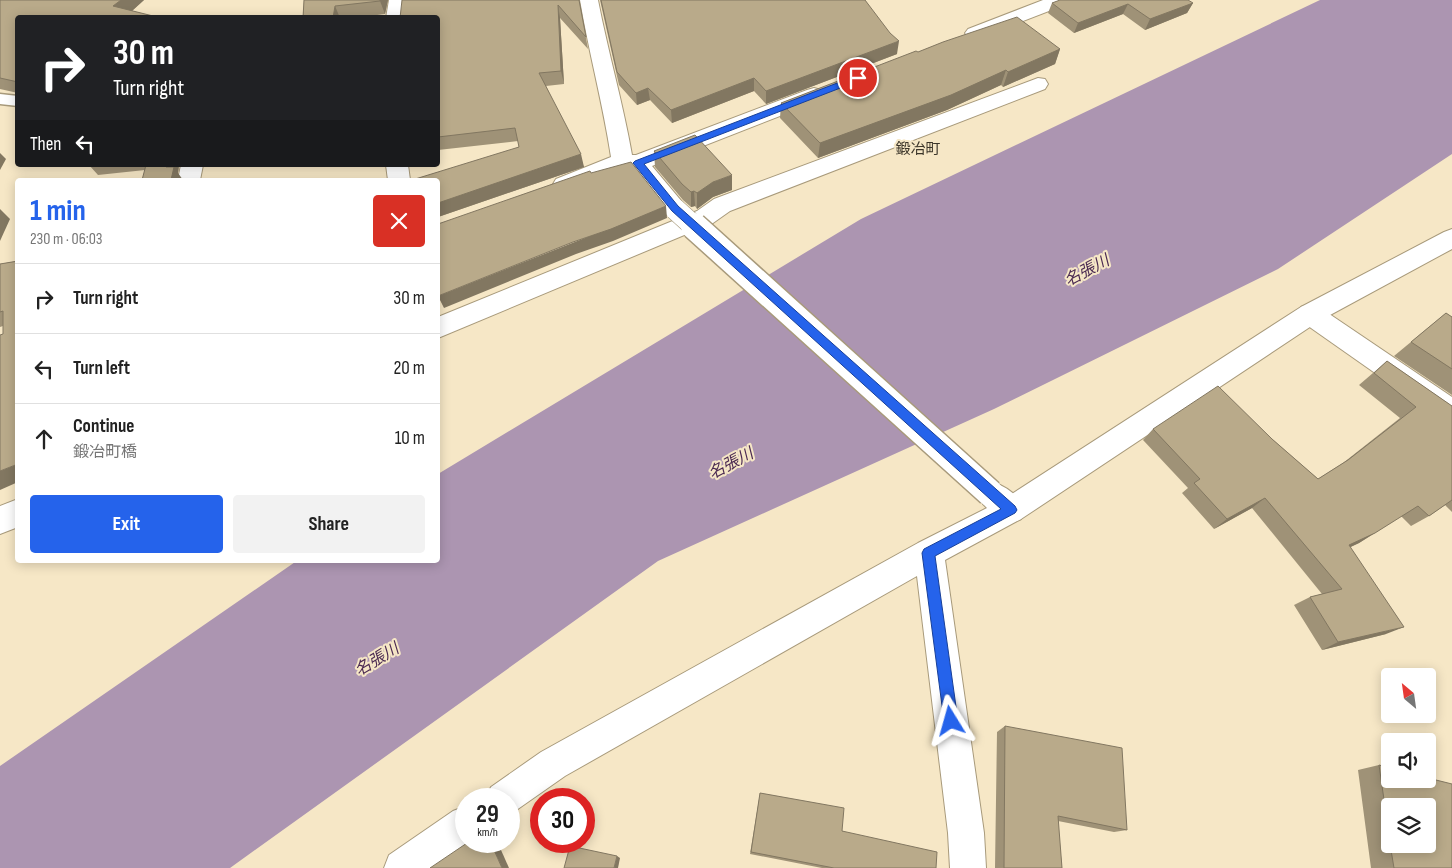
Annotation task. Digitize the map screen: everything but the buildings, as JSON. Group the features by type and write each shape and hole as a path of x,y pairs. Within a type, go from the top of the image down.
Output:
{"street":[{"path":"396,15 398,0"},
{"path":"589,0 600,54 630,162 675,209 1000,501"},
{"path":"959,39 1060,0"},
{"path":"440,327 705,217 722,205 1038,84"},
{"path":"541,192 630,162 831,89"},
{"path":"519,788 553,764 929,553 1000,501 1310,314 1452,238"},
{"path":"1310,314 1452,412"},
{"path":"0,521 15,514"},
{"path":"929,553 966,833 968,868"},
{"path":"402,868 455,832"}],"lane":[{"path":"0,99 15,101"}],"water":[{"name":"名張川","path":"1320,0 1452,0 1452,154 1278,269 994,409 658,561 230,868 0,868 0,766 294,563 440,563 440,473 861,219"}],"district":[{"name":"鍛冶町","path":"918,149"}],"route":[{"path":"858,78 638,163 675,209 1011,510 929,553 951,721"}]}
